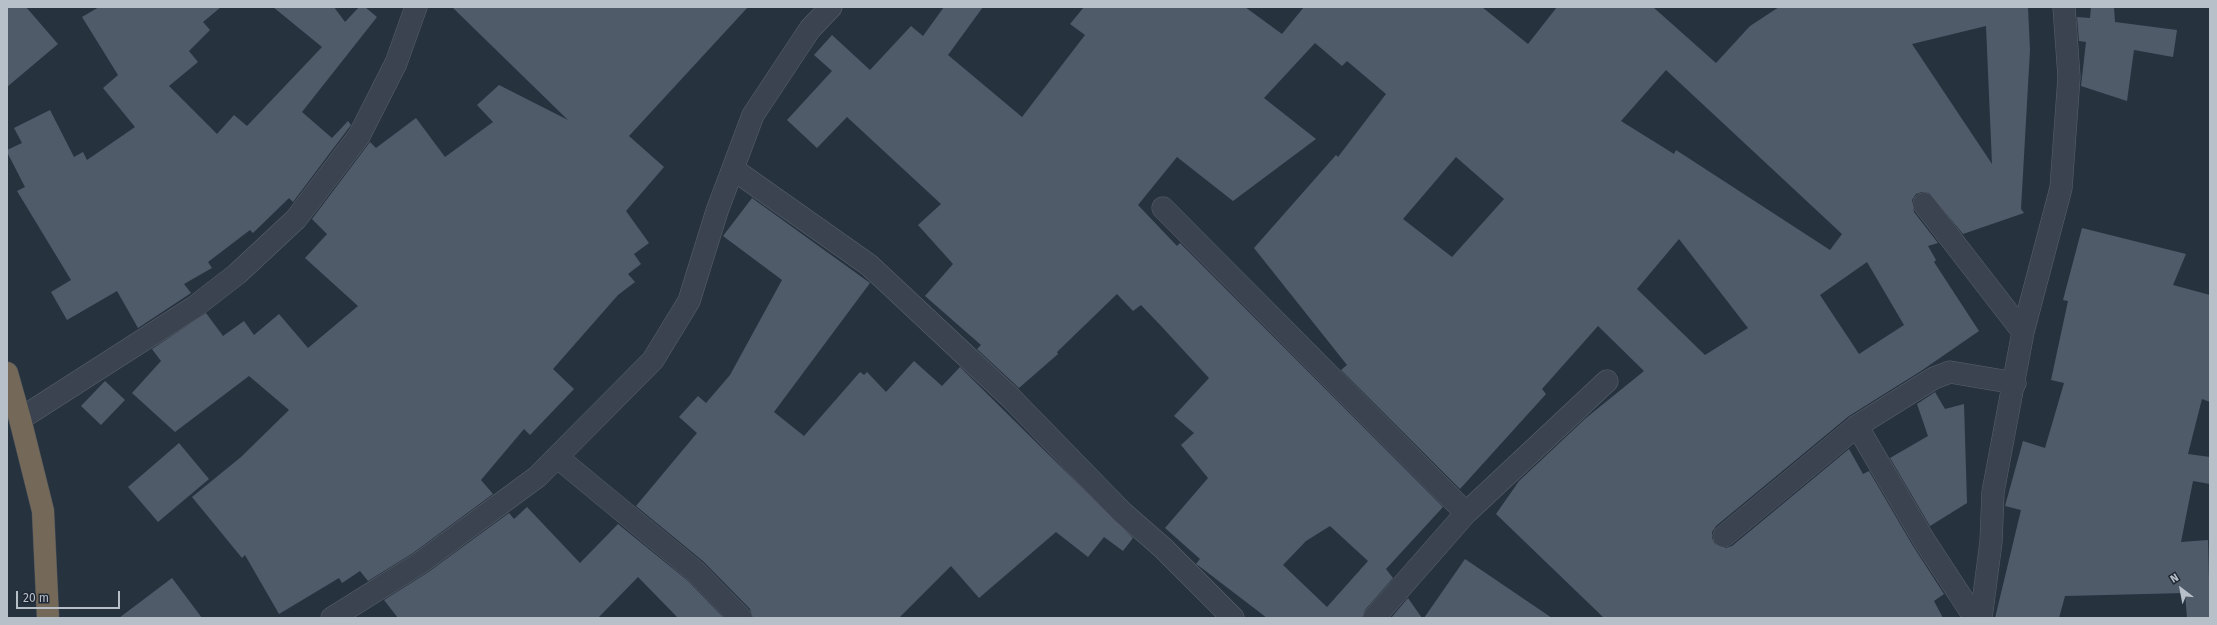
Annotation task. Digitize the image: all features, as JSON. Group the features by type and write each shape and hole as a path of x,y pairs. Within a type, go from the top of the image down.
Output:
{"highway":[{"path":"7,373 43,511 48,618"}],"street":[{"path":"20,419 193,308 237,274 296,219 359,136 396,63 416,7"},
{"path":"332,618 420,563 537,477 653,360 689,301 717,211 753,115 810,29 831,7"},
{"path":"1981,618 1991,542 1993,492 2024,332 2061,188 2069,77 2064,7"},
{"path":"733,169 869,265 1010,397 1123,513 1163,548 1233,618"},
{"path":"1924,204 2024,332"},
{"path":"1163,208 1466,513"},
{"path":"1724,536 1857,426 1934,378 1950,372 2015,383"},
{"path":"1374,618 1466,513 1607,381"},
{"path":"1857,426 1924,540 1975,618"},
{"path":"557,457 695,572 741,618"}],"building":[{"path":"7,7 26,7 58,44 7,87"},
{"path":"99,7 221,7 203,22 210,30 189,51 198,62 169,86 217,134 234,115 247,126 322,47 273,7 334,7 345,22 359,7 365,7 377,17 302,112 332,138 348,121 351,125 293,202 289,198 253,233 250,230 208,262 212,268 184,284 191,293 138,328 117,291 67,320 51,292 71,280 17,191 25,187 7,152 7,150 22,143 14,128 50,110 74,157 83,152 87,160 135,127 103,88 118,75 82,17"},
{"path":"452,7 748,7 629,136 664,167 626,211 649,243 634,254 641,264 628,274 635,282 618,295 553,369 574,389 530,435 524,429 481,480 493,494 413,553 368,581 360,571 342,583 339,578 279,614 245,555 242,558 192,497 241,457 289,410 249,376 175,432 132,393 161,361 152,349 206,313 223,336 244,321 254,335 279,314 308,348 358,306 305,258 327,234 312,219 370,142 376,148 416,118 445,157 493,122 477,105 499,85 568,120"},
{"path":"944,7 983,7 948,55 1022,117 1085,35 1070,24 1084,7 1245,7 1282,34 1304,7 1482,7 1528,44 1557,7 1653,7 1716,63 1750,26 1779,7 2028,7 2030,50 2021,209 2024,213 1963,234 1929,193 1922,192 1916,194 1912,200 1914,212 1938,243 1928,246 1936,260 1934,262 1979,331 1921,371 1849,416 1716,526 1712,532 1712,538 1715,544 1726,548 1732,546 1849,449 1863,474 1869,471 1913,546 1944,594 1934,601 1943,618 1604,618 1496,514 1519,481 1586,418 1644,371 1598,326 1542,389 1546,394 1460,489 1341,370 1347,365 1254,248 1336,155 1338,157 1386,94 1347,61 1342,66 1315,43 1264,98 1316,139 1233,201 1177,157 1138,205 1177,246 1180,243 1443,507 1386,569 1393,578 1365,610 1362,618 1267,618 1196,564 1200,559 1165,528 1208,478 1181,445 1194,433 1174,416 1209,378 1141,305 1133,311 1117,294 1057,352 1058,354 1019,388 977,349 981,345 925,296 953,264 918,225 941,204 847,117 817,148 787,120 832,71 814,55 832,35 870,70 911,26 923,36","holes":["1986,26 1992,164 1912,44","1666,70 1842,234 1830,250 1676,150 1674,154 1621,121","1456,157 1504,199 1452,257 1403,219","1679,239 1748,328 1705,355 1637,289","1867,262 1904,325 1859,354 1820,295","1330,526 1368,561 1327,607 1283,565 1306,541"]},
{"path":"2091,7 2114,7 2115,22 2177,30 2173,57 2134,50 2127,101 2081,86 2086,42 2079,41 2077,17 2090,18"},
{"path":"752,198 870,283 774,412 804,436 860,372 864,375 867,372 886,392 914,361 942,386 960,367 1133,538 1123,551 1104,537 1088,557 1056,532 979,598 951,566 899,618 753,618 750,609 704,562 636,506 697,433 679,417 698,396 706,403 730,375 782,280 723,236"},
{"path":"2082,228 2186,254 2173,285 2210,295 2210,402 2202,399 2188,454 2210,457 2210,484 2193,481 2181,542 2208,540 2210,618 2187,618 2185,593 2065,596 2059,618 1995,618 2021,510 2005,506 2023,441 2045,448 2064,383 2051,380 2068,301 2063,300"},
{"path":"105,381 125,400 101,425 81,406"},
{"path":"1935,392 1945,409 1964,404 1967,503 1930,526 1890,458 1928,436 1917,404"},
{"path":"179,443 209,479 158,522 128,487"},
{"path":"527,507 580,563 618,524 687,580 724,618 678,618 638,577 598,618 398,618 384,600 427,573 509,513 514,519"},
{"path":"1465,559 1552,618 1424,618"},
{"path":"172,578 202,618 119,618"},
{"path":"1408,598 1422,618 1391,618"}]}
